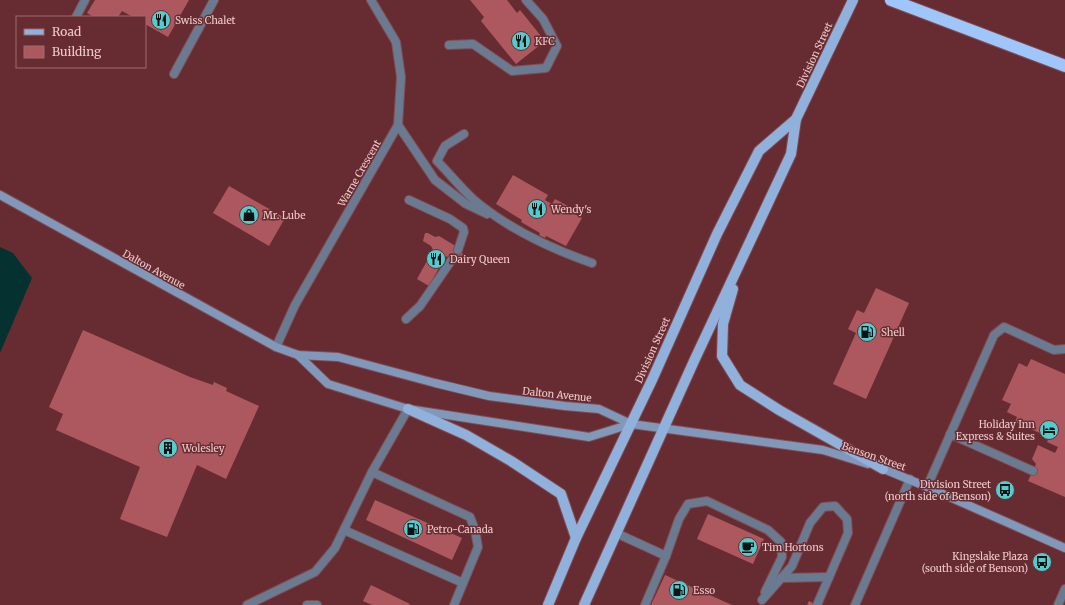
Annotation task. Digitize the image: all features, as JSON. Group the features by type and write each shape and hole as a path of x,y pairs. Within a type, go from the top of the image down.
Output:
{"highway":[{"path":"891,0 1065,66"}],"main road":[{"name":"Division Street","path":"584,605 616,533 642,480 663,428 740,260 791,154 796,119 853,0"},
{"name":"Division Street","path":"548,605 576,538 631,424 717,234 759,151 796,119"},
{"path":"740,260 723,324 722,356 740,385 779,410 884,469"},
{"path":"408,408 472,439 511,461 561,494 576,538"}],"street":[{"path":"77,16 85,0"},
{"path":"174,74 214,0"},
{"name":"Warne Crescent","path":"276,347 296,305 398,125 401,77 396,42 371,0"},
{"path":"449,45 473,44 512,71 546,68 557,46 543,18 526,0"},
{"path":"398,125 435,180 466,204 554,250 592,263"},
{"path":"464,134 444,146 437,161 472,198 501,221"},
{"name":"Dalton Avenue","path":"0,196 276,347 298,355 338,357 489,396 599,409 631,424"},
{"path":"409,200 450,219 464,228 458,250"},
{"path":"406,319 420,306 453,258"},
{"path":"927,486 994,335 1004,326 1054,350 1065,349"},
{"name":"Dalton Avenue","path":"298,355 328,384 408,408 589,437 631,424"},
{"path":"247,605 315,572 335,548 372,472 408,408"},
{"name":"Benson Street","path":"631,424 823,450 884,469 927,486 1065,548"},
{"path":"950,434 1033,471"},
{"path":"372,472 470,517 475,530 478,548 454,605"},
{"path":"855,605 910,480"},
{"path":"645,605 666,556 679,519 688,504 706,501 768,530 781,542 782,557 762,600 792,566 810,523 823,507 835,506 847,519 848,533 817,605"},
{"path":"344,530 464,583"},
{"path":"616,533 666,556"},
{"path":"782,578 829,577"},
{"path":"1058,605 1065,589"},
{"path":"307,605 317,605"}],"water":[{"path":"0,247 13,253 32,278 0,353"}],"building":[{"name":"Swiss Chalet","path":"95,0 189,0 168,37 146,25 146,16 131,16 122,11 119,16 92,16 87,13"},
{"path":"470,0 507,0 517,13 520,10 545,41 516,64 481,21 484,17"},
{"name":"Wendy's","path":"513,175 548,195 545,200 552,204 555,199 570,207 569,211 582,218 566,246 546,236 545,238 539,235 540,233 521,222 522,220 496,204"},
{"name":"Mr. Lube","path":"229,186 285,218 269,246 213,213"},
{"name":"Dairy Queen","path":"425,233 435,237 439,236 454,245 463,254 460,260 450,256 445,257 429,286 417,279 433,250 431,246 423,241"},
{"path":"876,288 909,303 866,399 833,384 856,333 848,329 857,310 864,313"},
{"name":"Wolesley","path":"83,330 190,377 213,385 214,382 227,388 226,391 259,406 226,479 197,465 167,537 120,519 140,467 56,430 63,414 49,407"},
{"name":"Holiday Inn Express & Suites","path":"1031,359 1065,374 1065,497 1028,481 1036,464 1032,459 1038,445 1055,453 1058,447 1047,442 1049,437 1015,422 1017,417 1007,412 1011,404 1002,400 1019,363 1027,367"},
{"name":"Petro-Canada","path":"375,500 462,538 452,560 366,520"},
{"path":"708,514 764,539 753,564 697,539"},
{"name":"Esso","path":"665,575 732,605 651,605"},
{"path":"371,585 410,604 372,605 363,601"},
{"path":"809,601 817,605 807,605"}],"place":[{"name":"Swiss Chalet","path":"161,20"},
{"name":"KFC","path":"521,41"},
{"name":"Wendy's","path":"537,209"},
{"name":"Mr. Lube","path":"249,215"},
{"name":"Dairy Queen","path":"436,259"},
{"name":"Shell","path":"867,332"},
{"name":"Holiday Inn Express & Suites","path":"1049,430"},
{"name":"Wolesley","path":"168,448"},
{"name":"Division Street (north side of Benson)","path":"1005,490"},
{"name":"Petro-Canada","path":"413,529"},
{"name":"Tim Hortons","path":"748,547"},
{"name":"Kingslake Plaza (south side of Benson)","path":"1042,562"},
{"name":"Esso","path":"679,590"}]}
